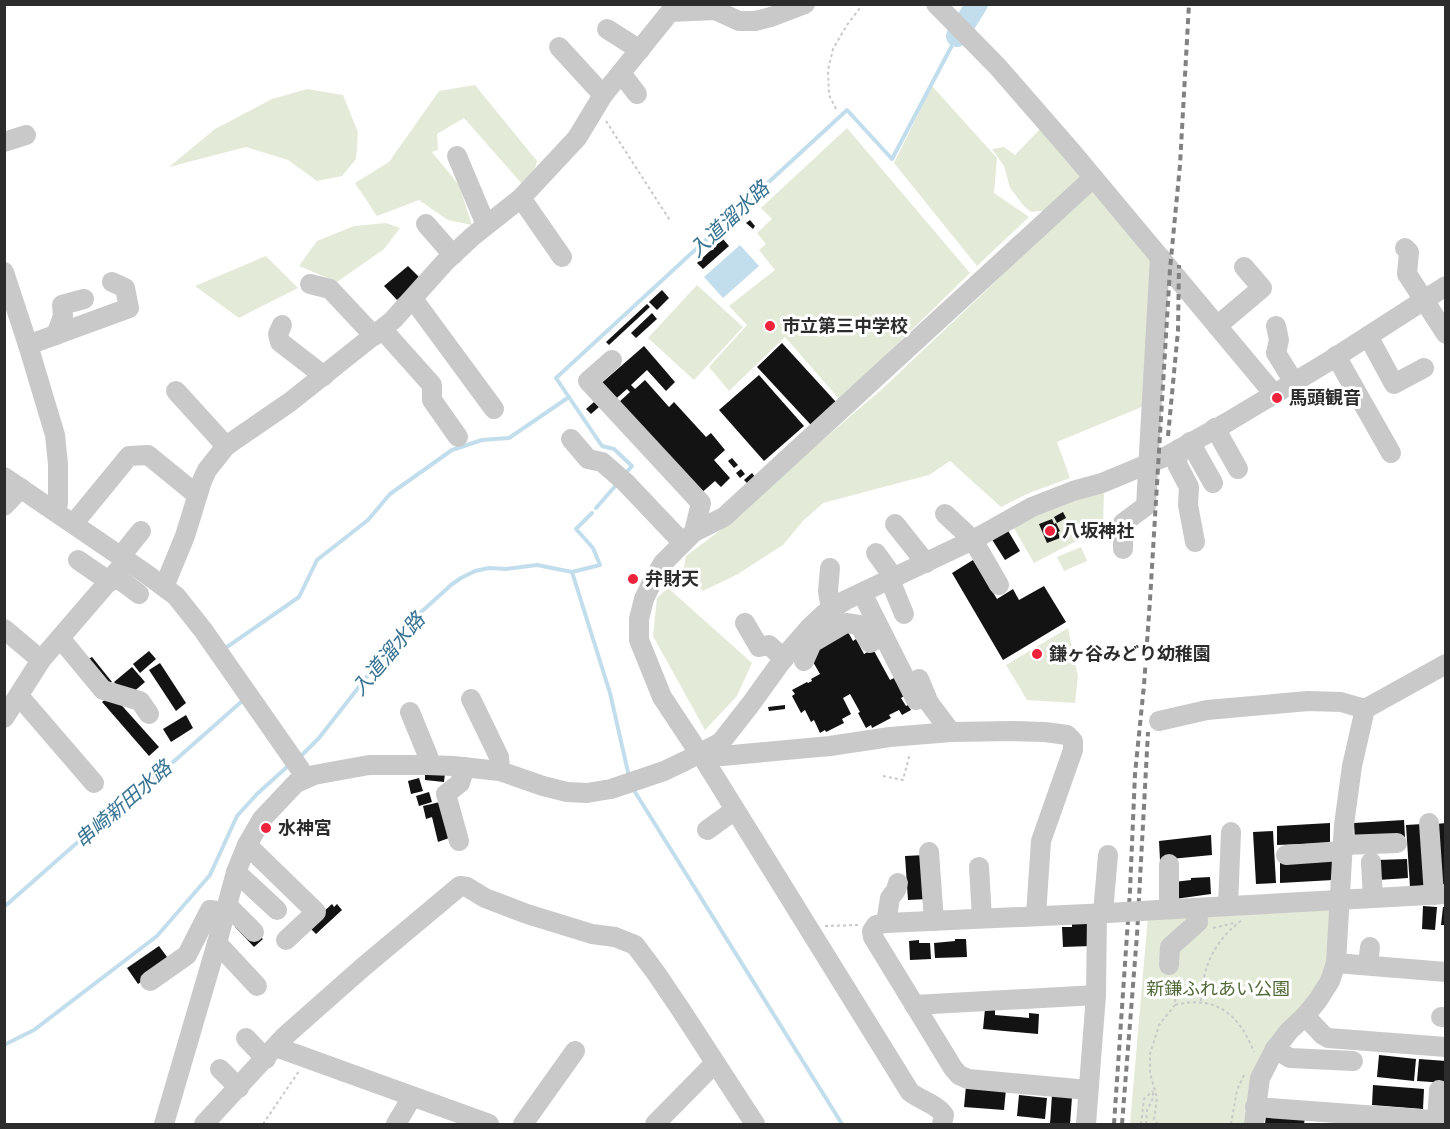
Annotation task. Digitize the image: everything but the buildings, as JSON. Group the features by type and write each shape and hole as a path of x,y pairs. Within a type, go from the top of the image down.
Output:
{"street":[{"path":"164,587 185,536 207,470 226,446 290,402 378,333 393,320 453,255 521,198 577,138 600,100 670,12 715,10 739,21 755,21 771,18 805,4"},
{"path":"936,4 997,66 1274,394"},
{"path":"607,29 640,50"},
{"path":"559,47 600,100"},
{"path":"621,73 637,94"},
{"path":"4,142 26,135"},
{"path":"457,156 486,225"},
{"path":"942,1125 944,1115 941,1110 910,1092 700,753 662,697 639,640 639,619 652,580 663,563 688,537 724,517 1093,178"},
{"path":"521,198 562,257"},
{"path":"426,224 453,255"},
{"path":"1405,248 1408,252 1407,274 1446,334"},
{"path":"1123,549 1123,523 1146,506 1160,257"},
{"path":"1218,326 1262,288 1244,267"},
{"path":"4,272 55,435 58,464 56,511"},
{"path":"28,345 129,308 125,288 112,282"},
{"path":"310,284 330,289 432,385 432,400 458,437"},
{"path":"164,1125 236,872 262,819 296,783 305,778 369,765 427,765 500,771 551,788 587,793 610,789 664,771 721,742 810,627 846,600 973,540 1032,507 1102,483 1167,456 1294,382 1446,286"},
{"path":"56,335 63,316 62,305 84,299"},
{"path":"413,299 494,409"},
{"path":"282,325 278,334 280,342 324,376"},
{"path":"1275,326 1279,340 1276,352 1294,382"},
{"path":"1368,336 1394,384 1424,368"},
{"path":"1336,356 1391,453"},
{"path":"612,360 588,381 701,503 688,537"},
{"path":"176,391 226,446"},
{"path":"1215,428 1238,469"},
{"path":"571,439 588,459 602,462 688,537"},
{"path":"1184,446 1213,483"},
{"path":"1184,446 1177,464 1189,487 1188,505 1195,542"},
{"path":"74,523 129,456 148,455 197,495"},
{"path":"4,506 13,482 74,523 118,568 139,594"},
{"path":"945,514 973,540 999,585"},
{"path":"896,524 926,563"},
{"path":"4,718 41,660 118,568 141,531"},
{"path":"876,553 892,579 904,614"},
{"path":"78,560 118,568 164,587 176,596 203,630 305,778"},
{"path":"830,568 828,591 831,610"},
{"path":"862,593 916,700"},
{"path":"745,623 759,647 769,645 784,659"},
{"path":"804,661 812,643 846,623 859,625 870,643 883,635"},
{"path":"4,629 41,660"},
{"path":"60,638 103,690 140,701 149,714"},
{"path":"1160,721 1207,710 1308,701 1341,702 1365,709 1446,664"},
{"path":"914,668 929,703 951,732"},
{"path":"19,696 94,783"},
{"path":"471,699 499,757 500,771"},
{"path":"1365,709 1352,766 1344,825 1336,963 1324,990 1305,1016 1268,1046 1260,1078 1255,1116 1441,1121 1439,1090"},
{"path":"410,712 428,756 427,765"},
{"path":"700,753 722,756 951,732 1012,731 1067,735 1073,741 1072,750 1041,842 1036,915"},
{"path":"459,841 446,794 460,783 465,767"},
{"path":"707,830 735,810"},
{"path":"1088,1090 968,1079 959,1075 873,938 872,931 876,925 1440,895 1429,823"},
{"path":"1228,906 1231,832"},
{"path":"1286,855 1397,843"},
{"path":"247,846 316,912 286,940"},
{"path":"1086,1125 1108,855"},
{"path":"934,859 937,920"},
{"path":"1371,862 1373,898"},
{"path":"1164,909 1169,864"},
{"path":"979,867 982,918"},
{"path":"236,872 277,910"},
{"path":"886,923 890,898 898,884"},
{"path":"204,1125 285,1037 362,968 460,886 466,886 484,898 527,914 635,945 656,973 755,1125"},
{"path":"150,981 187,955 210,910 226,908 254,932"},
{"path":"1173,970 1170,947 1198,922 1197,908"},
{"path":"217,943 257,986"},
{"path":"1336,963 1369,956 1446,972"},
{"path":"914,1005 1096,995"},
{"path":"1305,1016 1328,1038 1446,1047"},
{"path":"246,1038 271,1053 307,1059 478,1123"},
{"path":"1268,1046 1290,1058 1353,1062"},
{"path":"522,1125 575,1051"},
{"path":"654,1125 715,1063"},
{"path":"220,1069 239,1088"},
{"path":"396,1125 412,1097"}],"path":[{"path":"836,109 829,95 828,70 833,49 863,4"},
{"path":"600,100 671,222"},
{"path":"883,776 903,780 910,750"},
{"path":"1201,1001 1204,977 1211,954 1227,932 1241,921 1213,928"},
{"path":"822,926 840,925"},
{"path":"1158,1125 1154,1120 1157,1098 1150,1073 1150,1054 1159,1025 1174,1005 1173,970"},
{"path":"1174,1005 1201,1001 1220,1008 1241,1025 1254,1052 1268,1046"},
{"path":"263,1125 307,1059"},
{"path":"1231,1125 1237,1090 1245,1071"},
{"path":"1141,1125 1144,1099 1154,1089"},
{"path":"1146,1125 1147,1110 1153,1098 1154,1089"}],"green space":[{"path":"475,85 537,161 533,176 522,184 464,118 437,134 438,150 432,152 459,185 472,225 448,220 419,200 377,216 355,183 389,162 439,91"},
{"path":"932,86 997,158 994,193 1029,217 977,266 894,163"},
{"path":"307,89 343,95 358,132 356,159 342,176 317,181 288,160 246,147 169,167 215,129 272,99"},
{"path":"1042,127 1087,178 1056,209 1031,212 1010,188 1004,166 992,149 1004,147 1015,155"},
{"path":"847,128 970,273 840,400 785,337 729,391 709,367 747,325 729,306 775,270 759,250 766,244 757,233 772,219 761,208"},
{"path":"1094,190 1154,261 1144,406 1057,442 1070,478 1029,493 1001,507 950,461 929,475 823,503 803,521 783,545 738,574 703,591 683,571 686,556 742,514 784,473 881,390 1077,201"},
{"path":"386,223 400,228 384,249 337,282 299,266 317,241 354,226"},
{"path":"266,256 298,288 239,318 195,286"},
{"path":"697,285 743,327 694,380 648,338"},
{"path":"1104,490 1103,527 1034,563 1012,525"},
{"path":"1081,547 1087,561 1064,571 1057,557"},
{"path":"668,588 752,663 737,696 705,730 653,636 657,598"},
{"path":"1068,628 1078,677 1075,703 1027,700 1006,665"},
{"name":"新鎌ふれあい公園","path":"1333,908 1330,968 1252,1078 1245,1124 1130,1124 1148,916"}],"water":[{"path":"740,245 759,266 723,298 704,277"}],"waterway":[{"path":"957,36 977,4"},
{"name":"入道溜水路","path":"625,474 632,466 614,449 602,446 556,378 847,110 892,159 956,35"},
{"path":"227,647 299,597 317,560 368,520 390,494 452,450 482,440 509,438 569,397"},
{"name":"入道溜水路","path":"596,508 617,484"},
{"name":"入道溜水路","path":"300,757 319,738 369,674 393,650 408,624 461,578 475,571 489,568 506,569 537,565 572,572 600,565 593,548 576,529 592,513"},
{"path":"572,572 610,693 628,772"},
{"name":"串崎新田水路","path":"4,907 241,702"},
{"name":"入道溜水路","path":"4,1045 34,1030 157,936 210,875 237,816 288,766"},
{"path":"635,792 842,1124"}],"railway":[{"path":"1114,1124 1130,891 1135,774 1150,600 1189,4"},
{"path":"1168,436 1178,331 1179,265"},
{"path":"1122,1124 1137,935 1148,732"}],"place":[{"name":"市立第三中学校","path":"770,326"},
{"name":"馬頭観音","path":"1277,398"},
{"name":"八坂神社","path":"1050,531"},
{"name":"弁財天","path":"633,579"},
{"name":"鎌ヶ谷みどり幼稚園","path":"1037,654"},
{"name":"水神宮","path":"266,828"}]}
